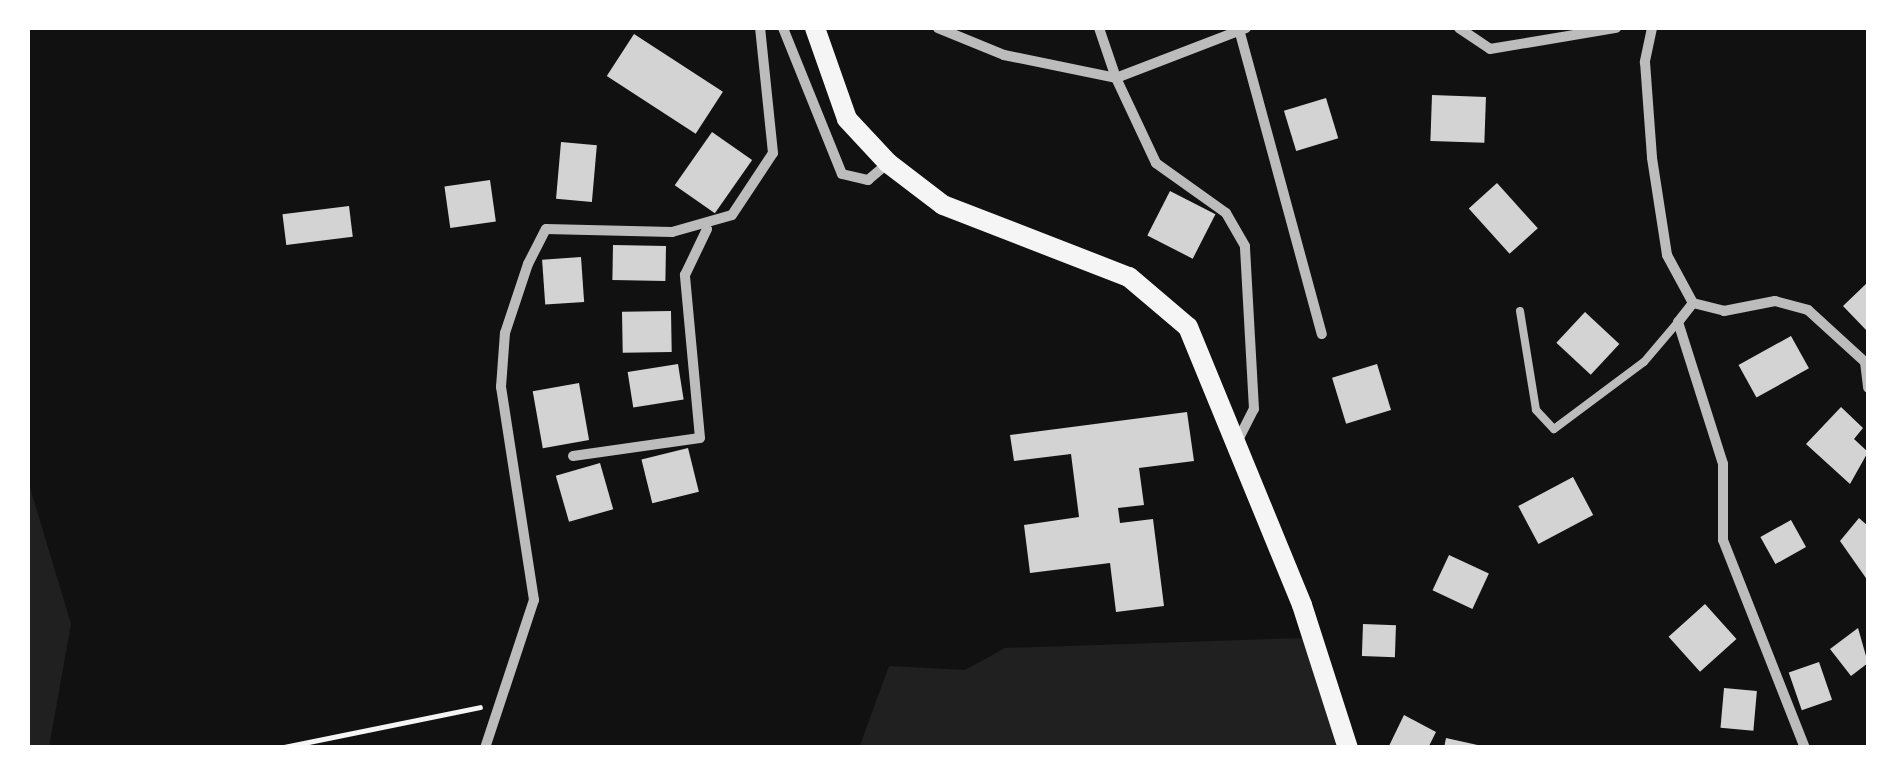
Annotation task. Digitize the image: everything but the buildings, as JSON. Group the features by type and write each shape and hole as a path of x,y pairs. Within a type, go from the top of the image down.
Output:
{"main road":[{"path":"814,28 848,119 888,164 943,206 1082,252 1159,297 1212,372 1348,748"}],"street":[{"path":"573,456 700,438 685,275 707,228 752,192 774,152 760,28"},
{"path":"783,28 842,174 868,180 888,164"},
{"path":"938,28 1004,55 1116,78 1243,30 1322,334"},
{"path":"1099,28 1116,78 1156,163 1226,213 1245,246 1254,409 1236,442"},
{"path":"1460,28 1490,49 1616,28"},
{"path":"1652,28 1645,62 1652,158 1668,255 1692,303 1724,311 1774,301 1808,310 1867,360 1868,388"},
{"path":"485,748 534,600 502,387 505,333 546,228 707,228"},
{"path":"1692,303 1678,322 1724,464 1723,540 1804,748"}],"lane":[{"path":"1520,311 1536,410 1554,429 1644,362 1678,322"}],"path":[{"path":"279,748 500,702"}],"shaded area":[{"path":"28,481 71,624 49,747 28,747"},
{"path":"1303,638 1339,748 859,748 889,666 965,670 1005,648"}]}
